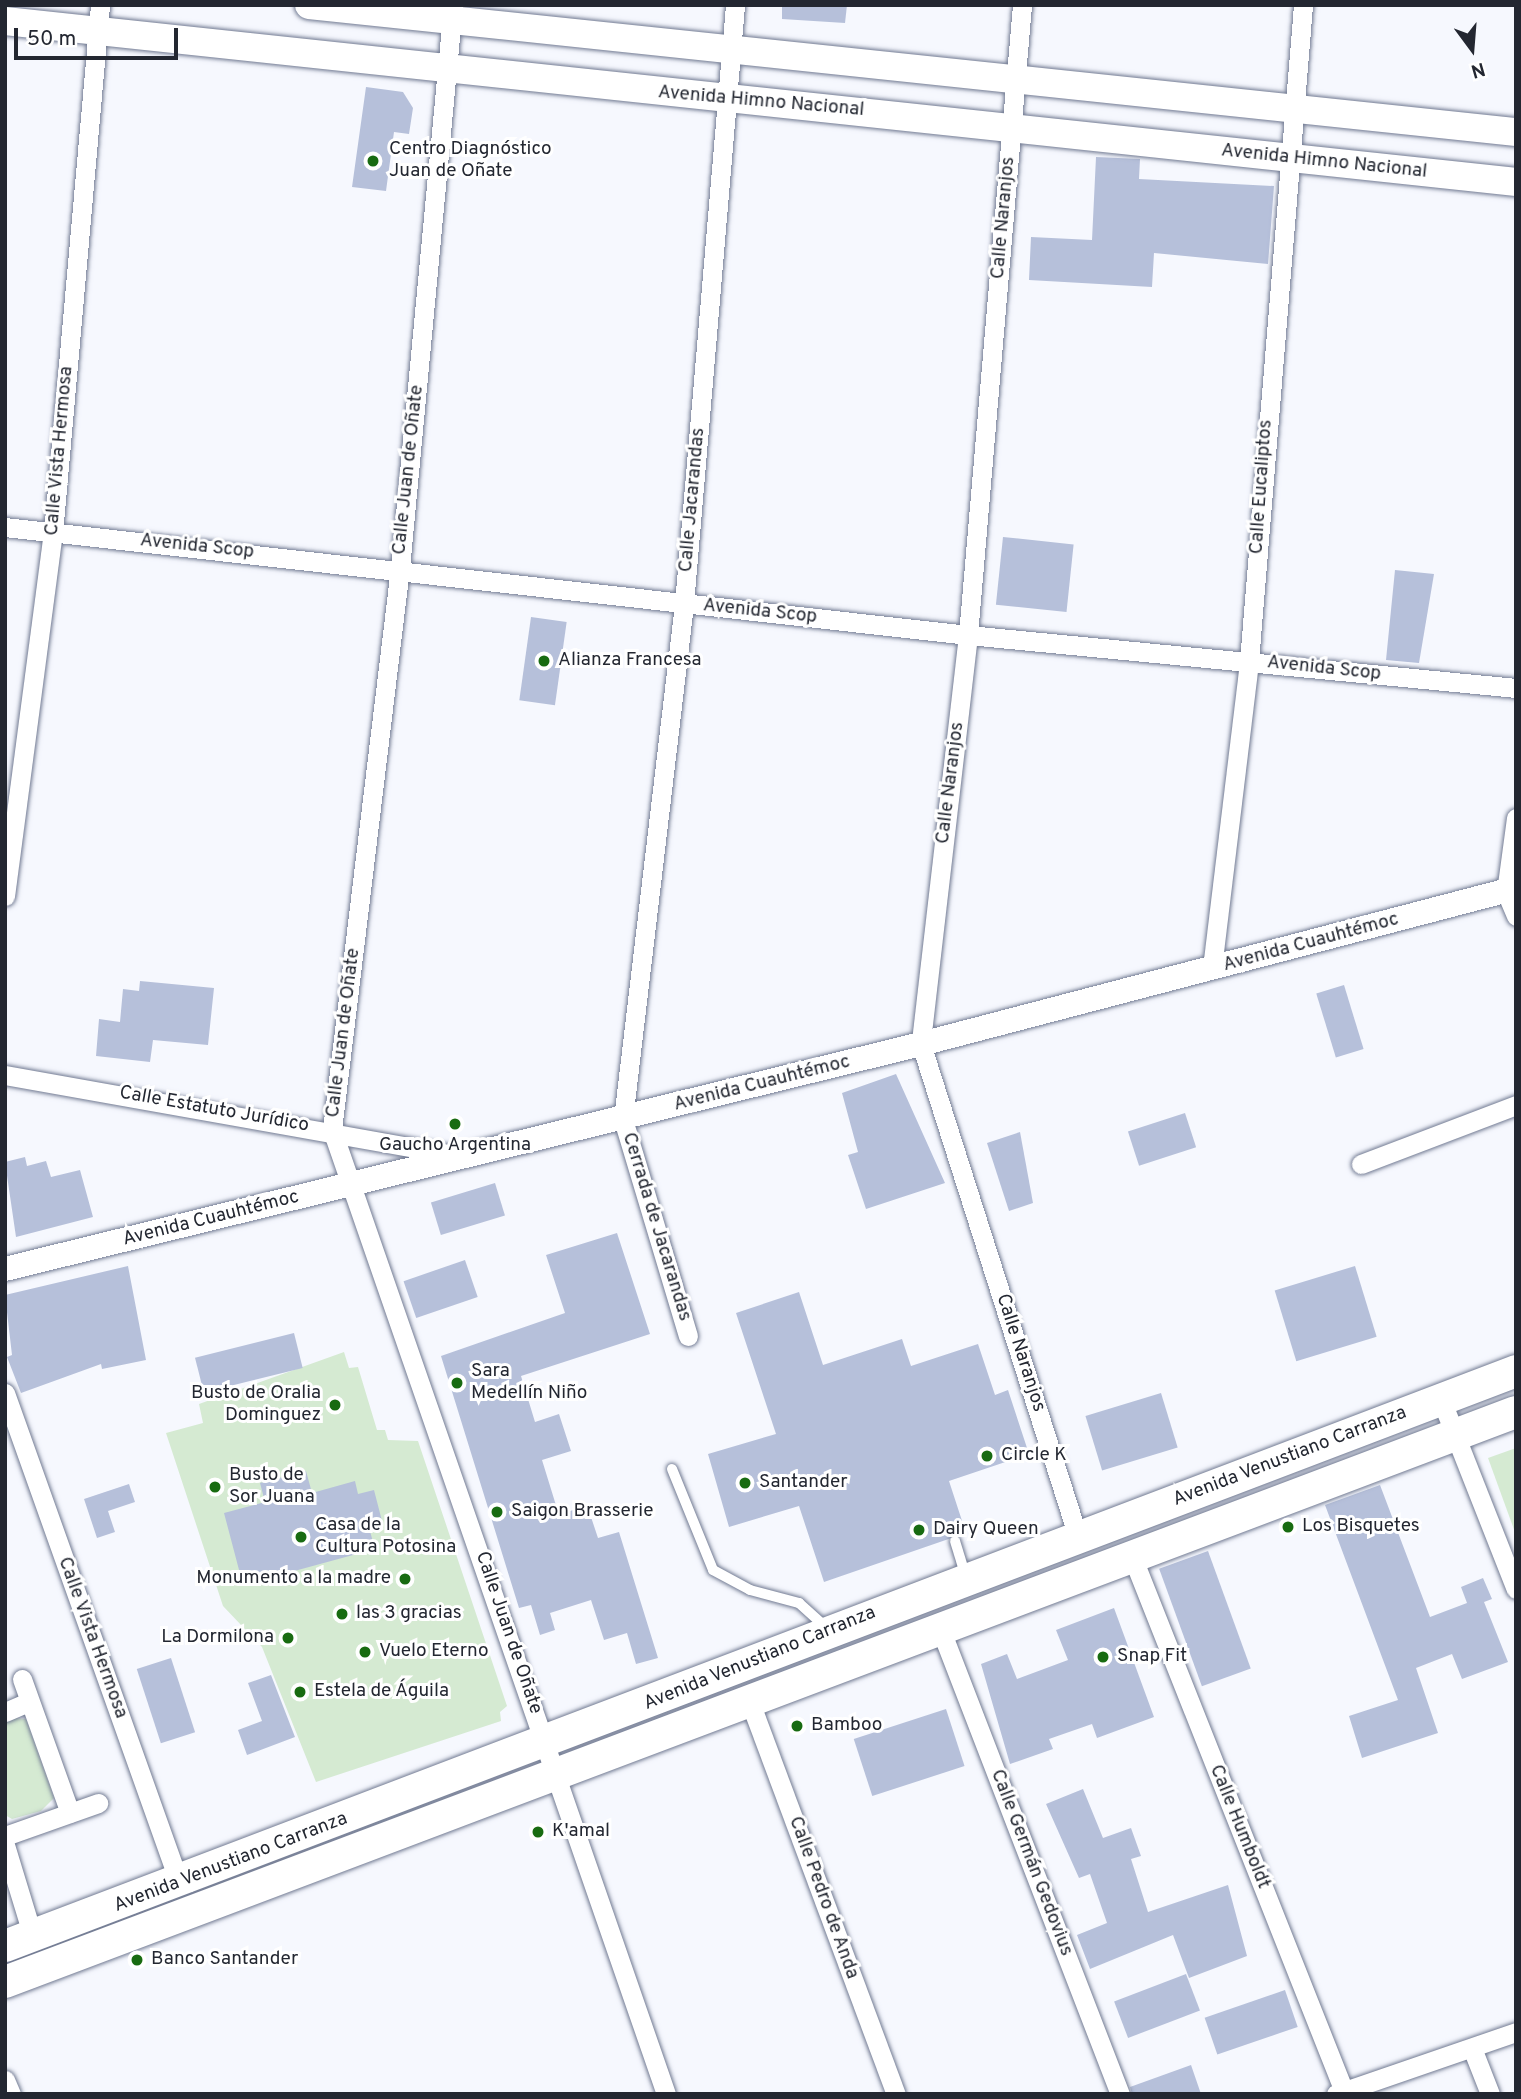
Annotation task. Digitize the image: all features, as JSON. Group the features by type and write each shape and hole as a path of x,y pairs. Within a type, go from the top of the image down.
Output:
{"main road":[{"path":"309,5 452,13 730,49 1516,132"},
{"name":"Avenida Himno Nacional","path":"5,21 99,18 448,70 727,100 1012,124 1287,159 1516,182"},
{"name":"Avenida Venustiano Carranza","path":"19,1942 547,1744 967,1577 1516,1371"},
{"name":"Avenida Venustiano Carranza","path":"5,1982 1134,1561 1516,1412"}],"street":[{"name":"Calle Jacarandas","path":"623,1119 684,604 734,5"},
{"name":"Calle Naranjos","path":"1022,5 968,635 921,1044 1079,1537"},
{"name":"Calle Eucaliptos","path":"1212,968 1249,661 1291,108 1303,5"},
{"name":"Calle Juan de Oñate","path":"452,13 400,568 332,1130 547,1744 666,2094"},
{"name":"Calle Vista Hermosa","path":"5,896 53,533 99,18"},
{"name":"Avenida Scop","path":"5,527 400,568 684,604 968,635 1516,688"},
{"path":"1516,818 1511,890 1516,916"},
{"name":"Avenida Cuauhtémoc","path":"5,1269 623,1119 1511,890"},
{"name":"Calle Estatuto Jurídico","path":"5,1075 332,1130 464,1157"},
{"path":"1361,1164 1516,1105"},
{"name":"Cerrada de Jacarandas","path":"623,1119 688,1335"},
{"name":"Calle Vista Hermosa","path":"5,1393 179,1882"},
{"path":"1441,1399 1516,1590"},
{"name":"Calle Humboldt","path":"1134,1561 1341,2093"},
{"name":"Calle Germán Gedovius","path":"942,1633 1120,2094"},
{"path":"22,1679 71,1813"},
{"path":"5,1712 29,1702"},
{"name":"Calle Pedro de Anda","path":"750,1702 896,2094"},
{"path":"5,1836 98,1803"},
{"path":"5,1845 19,1942"},
{"path":"1341,2093 1516,2032"},
{"path":"1472,2048 1490,2094"},
{"path":"5,2080 11,2094"}],"lane":[{"path":"672,1469 713,1570 750,1590 799,1604 830,1631"},
{"path":"956,1541 967,1577"}],"green space":[{"path":"344,1352 349,1368 358,1367 377,1430 385,1430 388,1440 418,1441 507,1706 500,1712 501,1721 316,1782 262,1647 223,1606 166,1433 203,1423 199,1404"},
{"path":"1516,1448 1516,1535 1488,1458"},
{"path":"5,1717 26,1719 54,1798 41,1811 12,1819 5,1815"}],"building":[{"path":"782,5 847,5 845,23 782,19"},
{"name":"Centro Diagnóstico Juan de Oñate","path":"366,87 403,92 413,108 409,134 394,132 386,191 352,187"},
{"path":"1096,157 1140,159 1139,179 1274,186 1268,264 1154,253 1152,287 1029,280 1031,237 1092,240"},
{"path":"1003,537 1074,544 1067,612 996,605"},
{"path":"1395,570 1434,574 1419,663 1386,660"},
{"name":"Alianza Francesa","path":"531,617 567,622 555,705 519,700"},
{"path":"140,981 214,988 208,1045 153,1040 150,1062 96,1056 99,1019 120,1022 123,989 139,991"},
{"path":"1344,985 1364,1049 1336,1058 1316,993"},
{"path":"896,1074 945,1183 866,1209 848,1155 858,1152 842,1093"},
{"path":"1185,1113 1196,1147 1139,1166 1128,1132"},
{"path":"1020,1132 1033,1203 1009,1211 987,1143"},
{"path":"25,1157 27,1166 46,1161 51,1177 80,1170 93,1217 16,1237 5,1162"},
{"path":"495,1183 505,1216 441,1235 431,1203"},
{"path":"617,1233 650,1334 521,1376 535,1422 559,1414 571,1451 542,1460 559,1515 587,1505 598,1538 619,1532 658,1658 636,1664 627,1633 604,1640 591,1600 550,1613 555,1630 540,1635 531,1605 519,1608 441,1356 565,1313 546,1255"},
{"path":"465,1260 478,1297 416,1318 404,1281"},
{"path":"128,1266 146,1360 102,1369 101,1364 21,1393 7,1357 12,1355 5,1295"},
{"path":"1355,1266 1377,1337 1296,1361 1275,1291"},
{"path":"799,1292 823,1365 902,1339 911,1366 978,1344 995,1395 1008,1390 1029,1454 949,1481 966,1533 824,1582 799,1506 729,1527 708,1454 776,1434 736,1313"},
{"path":"294,1333 303,1368 204,1393 195,1358"},
{"path":"1161,1393 1178,1448 1102,1471 1085,1416"},
{"name":"Casa de la Cultura Potosina","path":"306,1471 312,1493 355,1481 358,1494 374,1490 382,1521 368,1524 375,1549 243,1585 224,1513 265,1502 260,1483"},
{"path":"129,1484 135,1502 108,1511 115,1532 97,1538 84,1499"},
{"path":"1380,1485 1430,1617 1467,1603 1461,1587 1483,1578 1492,1599 1484,1602 1508,1662 1462,1679 1452,1654 1416,1668 1438,1733 1362,1758 1349,1716 1398,1700 1325,1505"},
{"path":"1208,1551 1251,1668 1202,1686 1159,1569"},
{"path":"1114,1608 1154,1717 1097,1738 1092,1724 1049,1739 1053,1749 1010,1764 981,1664 1007,1654 1017,1679 1068,1660 1056,1630"},
{"path":"171,1658 195,1732 161,1743 137,1669"},
{"path":"271,1675 295,1737 247,1755 238,1730 262,1721 248,1683"},
{"path":"946,1709 965,1766 872,1796 854,1739"},
{"path":"1083,1789 1103,1838 1131,1828 1141,1856 1131,1859 1148,1912 1228,1885 1247,1956 1189,1978 1173,1935 1090,1969 1077,1935 1107,1923 1090,1874 1079,1878 1046,1804"},
{"path":"1186,1974 1200,2010 1128,2038 1114,2002"},
{"path":"1285,1990 1298,2027 1217,2055 1205,2018"},
{"path":"1191,2065 1201,2094 1132,2094 1130,2087"}],"place":[{"name":"Centro Diagnóstico Juan de Oñate","path":"373,161"},
{"name":"Alianza Francesa","path":"544,661"},
{"name":"Gaucho Argentina","path":"455,1124"},
{"name":"Sara Medellín Niño","path":"457,1383"},
{"name":"Busto de Oralia Dominguez","path":"335,1405"},
{"name":"Circle K","path":"987,1456"},
{"name":"Santander","path":"745,1483"},
{"name":"Busto de Sor Juana","path":"215,1487"},
{"name":"Saigon Brasserie","path":"497,1512"},
{"name":"Los Bisquetes","path":"1288,1527"},
{"name":"Dairy Queen","path":"919,1530"},
{"name":"Casa de la Cultura Potosina","path":"301,1537"},
{"name":"Monumento a la madre","path":"405,1579"},
{"name":"las 3 gracias","path":"342,1614"},
{"name":"La Dormilona","path":"288,1638"},
{"name":"Vuelo Eterno","path":"365,1652"},
{"name":"Snap Fit","path":"1103,1657"},
{"name":"Estela de Águila","path":"300,1692"},
{"name":"Bamboo","path":"797,1726"},
{"name":"K'amal","path":"538,1832"},
{"name":"Banco Santander","path":"137,1960"}]}
